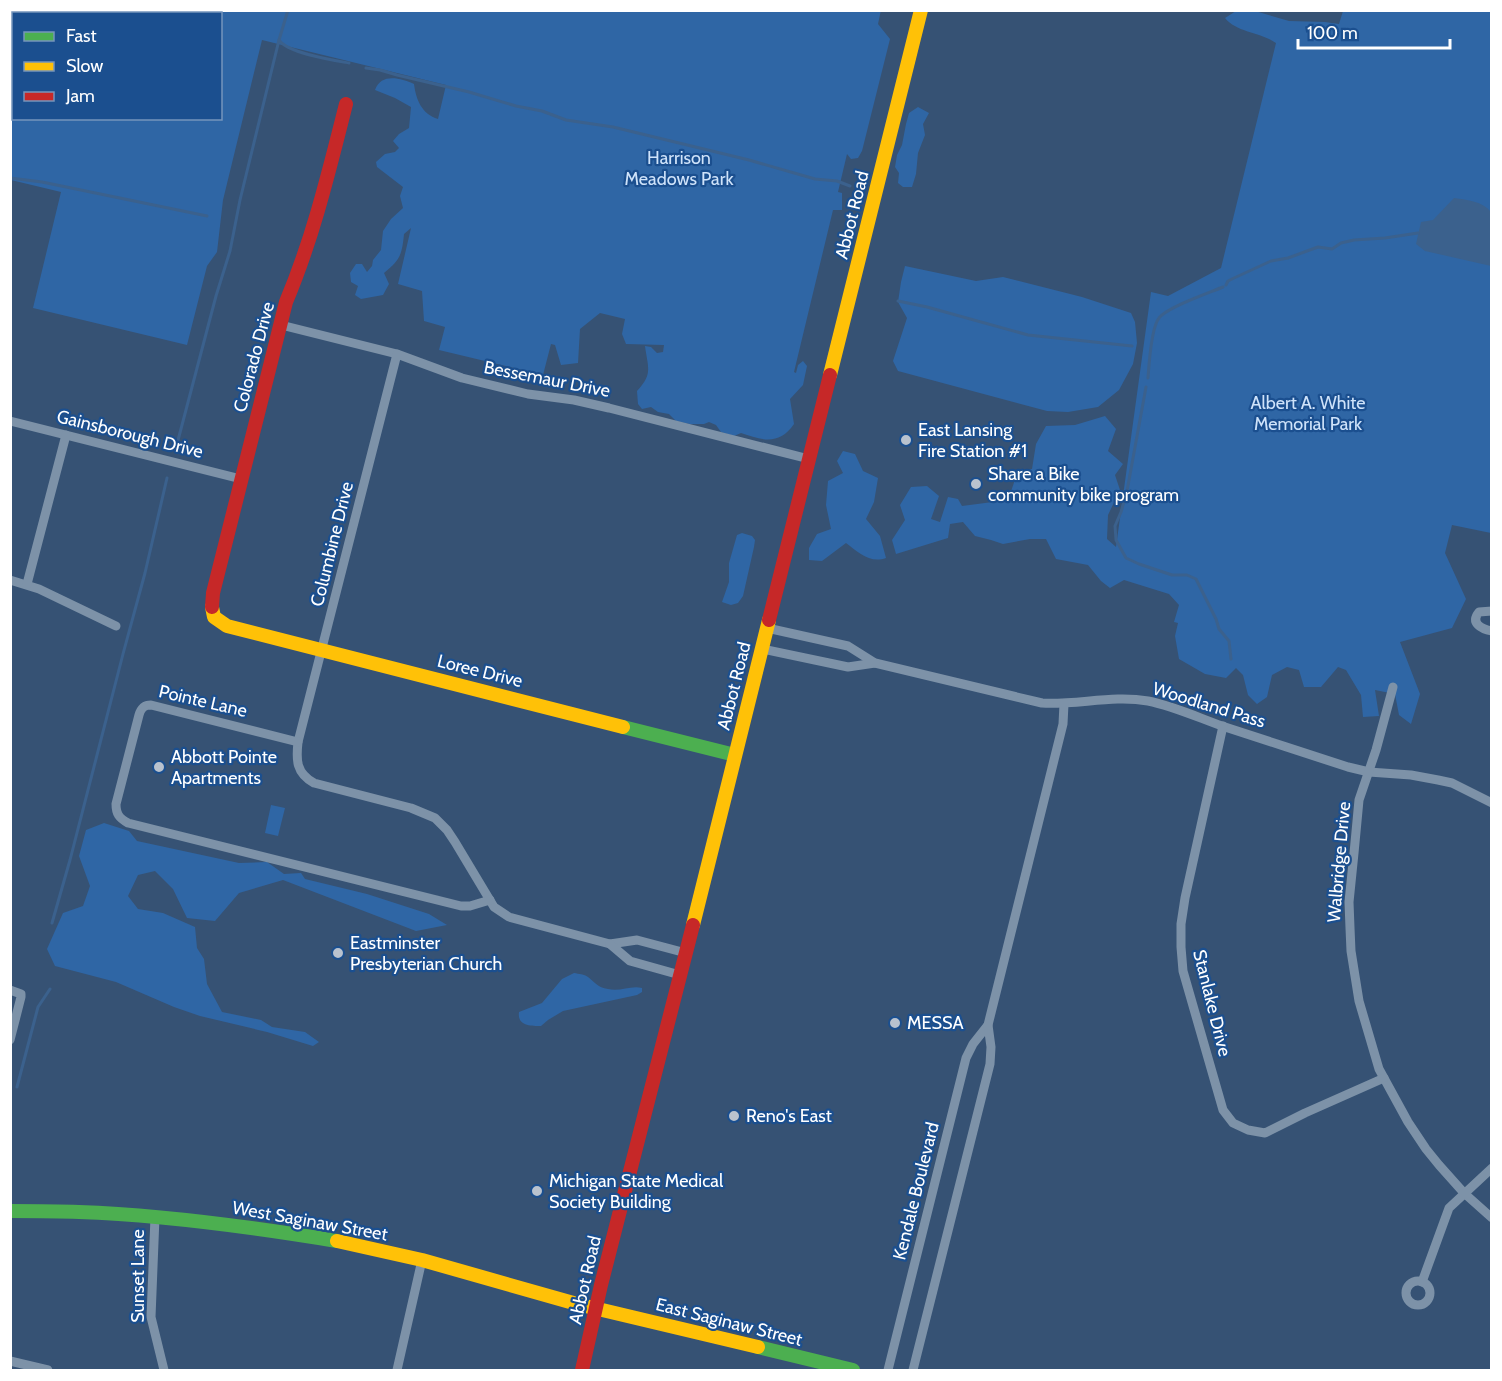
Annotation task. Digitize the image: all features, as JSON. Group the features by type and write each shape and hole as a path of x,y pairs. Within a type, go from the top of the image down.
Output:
{"main road":[{"name":"Abbot Road","path":"582,1371 658,1058 921,10"},
{"name":"Colorado Drive","path":"218,621 212,612 211,605 241,479 286,302 314,230 346,104"},
{"name":"Loree Drive","path":"218,621 227,626 735,755"},
{"name":"West Saginaw Street","path":"10,1211 80,1212 155,1217 272,1230 339,1241 422,1260 596,1308"},
{"name":"East Saginaw Street","path":"596,1308 853,1371"}],"street":[{"name":"Bessemaur Drive","path":"280,325 398,354 473,381 528,394 574,400 609,408 809,459"},
{"name":"Columbine Drive","path":"298,742 398,354"},
{"name":"Gainsborough Drive","path":"10,421 241,479"},
{"path":"27,584 66,435"},
{"path":"10,580 49,593 116,626"},
{"path":"1491,611 1479,612 1475,620 1477,625 1491,632"},
{"name":"Woodland Pass","path":"767,628 848,646 875,663 1042,703 1064,704 1125,699 1147,701 1348,767 1369,772 1432,778 1452,783 1491,803"},
{"name":"Woodland Pass","path":"762,649 848,667 875,663"},
{"name":"Walbridge Drive","path":"1394,687 1359,800 1349,902 1351,951 1359,1002 1383,1078 1408,1122 1426,1149 1464,1193 1491,1218"},
{"name":"Kendale Boulevard","path":"913,1371 990,1064 988,1025 1063,724 1064,704"},
{"name":"Pointe Lane","path":"298,742 147,705 142,708 139,715 116,804 118,814 128,823 461,906 471,906 489,900"},
{"name":"Stanlake Drive","path":"1222,726 1185,898 1181,924 1181,947 1183,971 1223,1110 1233,1123 1248,1130 1265,1133 1383,1078"},
{"path":"298,742 300,770 305,778 314,783 411,808 435,818 447,830 489,900 497,910 509,917 610,944 637,940 686,952"},
{"path":"610,944 630,961 680,975"},
{"path":"10,990 18,992 21,997 10,1040"},
{"name":"Kendale Boulevard","path":"888,1371 966,1058 973,1044 988,1025"},
{"path":"1422,1282 1449,1208 1491,1168"},
{"name":"Sunset Lane","path":"155,1217 151,1317 164,1371"},
{"path":"397,1371 422,1260"},
{"path":"10,1361 48,1371"}],"green space":[{"name":"Harrison Meadows Park","path":"881,10 878,24 890,39 862,151 858,158 851,159 847,154 838,192 842,193 842,210 833,210 794,372 796,373 798,365 803,361 807,366 803,385 790,399 794,424 782,436 770,439 756,438 741,433 734,436 721,432 716,425 709,422 690,424 676,421 669,414 658,412 651,407 642,409 638,404 637,391 645,380 648,370 645,346 651,347 657,353 663,352 664,345 626,344 622,334 625,319 600,313 580,329 578,363 561,365 555,345 551,344 543,375 439,350 445,327 424,321 422,291 398,284 411,228 404,234 399,256 384,273 389,284 383,295 361,299 355,295 358,286 351,282 350,273 356,264 362,264 367,272 372,266 373,260 381,250 383,231 391,219 403,208 400,196 403,187 377,167 376,162 385,154 395,152 399,148 393,141 409,128 411,107 375,90 382,81 392,78 414,84 421,106 428,114 438,119 446,85 262,40 223,200 217,252 207,266 187,345 33,308 61,192 11,180 11,11"},
{"name":"Albert A. White Memorial Park","path":"1236,11 1255,11 1289,21 1339,24 1343,11 1491,11 1491,533 1452,525 1445,553 1466,599 1452,628 1400,642 1420,694 1411,724 1399,715 1395,694 1375,690 1379,716 1363,717 1361,695 1346,670 1338,667 1321,687 1304,687 1299,670 1287,667 1272,675 1267,697 1257,704 1248,695 1243,675 1236,668 1226,678 1205,674 1179,659 1175,636 1178,623 1174,622 1179,605 1169,594 1124,580 1110,588 1088,565 1056,559 1046,539 1030,539 1003,544 975,536 963,522 950,524 948,538 896,554 892,540 905,520 900,505 911,487 927,486 939,496 931,519 940,522 948,497 958,499 962,506 1008,500 1018,471 1032,469 1036,444 1046,426 1075,425 1105,416 1116,429 1108,451 1123,464 1115,475 1120,490 1108,515 1107,539 1116,547 1151,292 1168,296 1221,268 1276,43 1230,23 1225,18"},
{"path":"918,107 929,113 923,124 925,135 918,153 912,187 903,187 898,183 899,173 895,167 897,155 902,145 909,113"},
{"path":"905,266 976,281 1003,277 1082,297 1131,313 1135,322 1137,343 1133,364 1119,390 1098,407 1068,412 1047,411 898,371 893,361 907,318 898,302"},
{"path":"843,451 855,454 863,471 878,478 874,502 866,519 880,536 886,558 869,558 846,543 822,561 809,560 809,548 817,534 831,529 826,505 828,481 843,473 837,461"},
{"path":"742,533 752,536 755,540 754,547 743,596 738,603 731,605 722,602 729,582 729,563 737,535"},
{"path":"271,805 285,808 278,836 265,833"},
{"path":"104,823 129,831 137,841 239,863 267,862 284,874 301,873 305,879 367,894 429,914 447,925 416,931 283,880 239,893 215,921 187,918 173,889 155,871 138,875 128,896 138,909 163,913 195,927 197,948 204,959 207,984 222,1012 261,1020 272,1027 305,1032 319,1042 313,1046 200,1016 116,982 55,966 47,949 63,913 83,906 90,886 79,856 86,830"},
{"path":"574,973 586,976 604,988 617,990 638,987 642,988 642,992 563,1011 541,1026 522,1023 519,1012 542,1003 562,979"}],"shaded area":[{"path":"1454,198 1479,203 1491,212 1491,266 1425,251 1416,244 1421,222 1433,220"}],"waterway":[{"path":"288,10 279,40 284,45 311,55 349,63"},
{"path":"177,444 230,251 279,40"},
{"path":"366,68 469,92 542,111 566,120 613,127 850,186"},
{"path":"10,178 42,182 207,216"},
{"path":"1226,285 1228,281 1271,261 1288,258 1318,247 1332,249 1341,243 1354,240 1418,233"},
{"path":"1148,378 1152,338 1159,318 1179,305 1223,287"},
{"path":"898,301 1028,335 1132,346"},
{"path":"1146,387 1127,491 1115,526 1116,540 1126,558 1172,575 1187,575 1196,579 1219,629 1229,641 1231,659"},
{"path":"52,923 145,573 167,478"},
{"path":"17,1087 38,1007 50,989"}],"traffic: fast":[{"path":"623,727 735,755"},
{"path":"10,1211 144,1216 241,1226 337,1241"},
{"path":"758,1347 853,1370"}],"traffic: slow":[{"path":"830,375 921,10"},
{"path":"212,607 214,617 227,626 623,727"},
{"path":"693,925 769,620"},
{"path":"337,1241 422,1260 577,1304 758,1347"}],"traffic: jam":[{"path":"212,607 213,593 286,302 312,229 346,104"},
{"path":"769,620 830,375"},
{"path":"582,1370 601,1285 693,925"}],"place":[{"name":"East Lansing Fire Station #1","path":"906,440"},
{"name":"Share a Bike community bike program","path":"976,484"},
{"name":"Abbott Pointe Apartments","path":"159,767"},
{"name":"Eastminster Presbyterian Church","path":"338,953"},
{"name":"MESSA","path":"895,1023"},
{"name":"Reno's East","path":"734,1116"},
{"name":"Michigan State Medical Society Building","path":"537,1191"}]}
